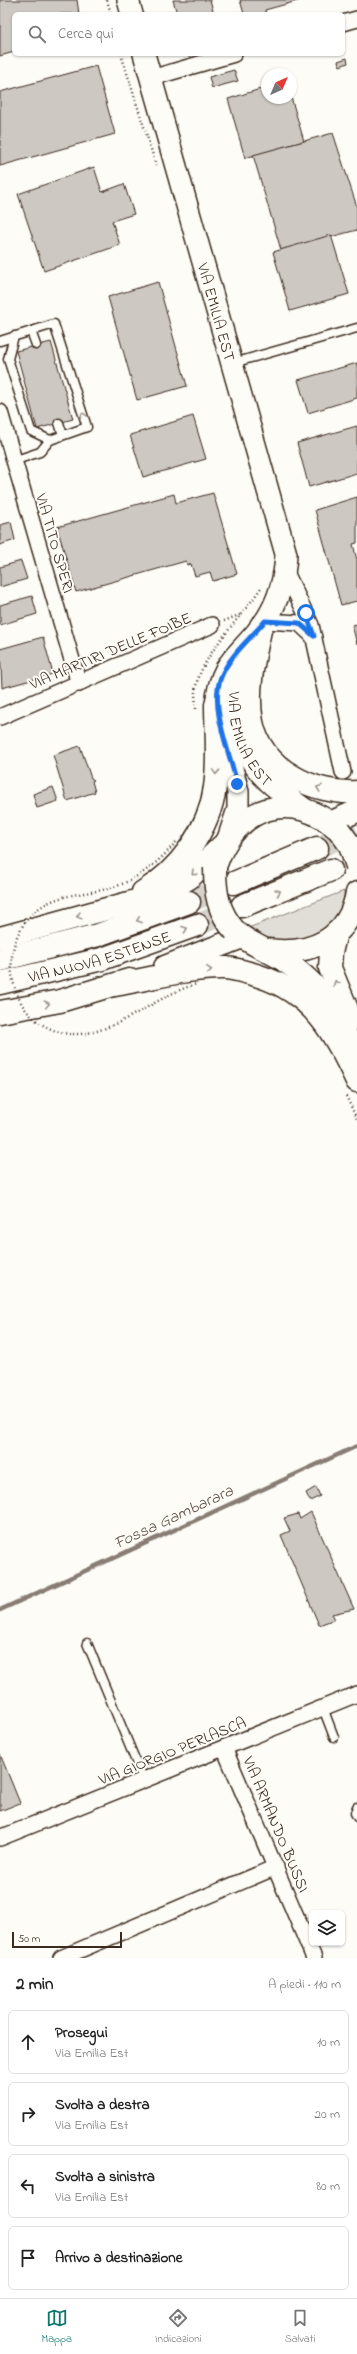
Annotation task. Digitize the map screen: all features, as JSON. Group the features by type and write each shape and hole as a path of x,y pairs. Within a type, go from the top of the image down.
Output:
{"main road":[{"path":"128,0 131,12"},
{"name":"VIA EMILIA EST","path":"145,56 284,541 286,554 285,570 277,598 244,665 236,688 235,707 239,730 245,749 256,767 269,782 307,811 335,826 350,845 357,866"},
{"path":"263,624 249,692 252,724 264,750 283,770 300,781 321,790 342,793 357,792"},
{"name":"VIA EMILIA EST","path":"226,841 238,809 238,792 206,708 227,666 263,624"},
{"path":"117,906 150,888 165,876 187,854 198,835 215,790 206,708"},
{"name":"VIA EMILIA EST","path":"226,841 246,819 260,812 282,808 307,811"},
{"path":"335,826 357,811"},
{"path":"226,841 215,868 215,893 221,910 238,934 267,950 301,973 323,994 337,1015 357,1060"},
{"path":"0,938 150,898 178,886 226,841"},
{"path":"234,883 317,848"},
{"path":"242,906 331,870"},
{"path":"267,950 285,953 302,951 317,946 336,933 346,922 356,899"},
{"name":"VIA NUOVA ESTENSE","path":"0,960 98,935 189,902"},
{"name":"VIA NUOVA ESTENSE","path":"0,983 102,959 197,925"},
{"path":"336,933 331,952 330,968 357,1032"},
{"path":"115,985 238,934"},
{"path":"3,1012 60,1001 115,985 206,969 228,968 268,979 294,992 328,1025 342,1048 351,1086"}],"street":[{"path":"345,22 357,19"},
{"path":"151,78 227,56"},
{"name":"VIA TITO SPERI","path":"0,412 8,455 79,684"},
{"name":"VIA EMILIA EST","path":"285,570 306,613 314,636 343,772"},
{"path":"263,624 299,623 314,636"},
{"name":"VIA MARTIRI DELLE FOIBE","path":"0,717 212,625"},
{"name":"VIA GIORGIO PERLASCA","path":"0,1838 357,1694"},
{"name":"VIA ARMANDO BUSSI","path":"224,1748 314,1958"},
{"path":"61,1958 276,1867"}],"lane":[{"path":"0,341 54,324 87,427 50,440 40,452 8,455"},
{"path":"232,363 357,328"},
{"path":"31,331 36,345"},
{"path":"14,336 8,359 31,431 50,440"},
{"path":"60,423 63,435"},
{"path":"87,1643 144,1780"},
{"path":"323,1708 334,1737"},
{"path":"357,1807 355,1813 357,1817"}],"path":[{"path":"107,0 110,12"},
{"path":"206,708 195,691 200,674 210,657 250,604 265,581"},
{"path":"179,837 160,861 120,885 83,895 58,899 35,912 18,932 12,952 10,976 13,988 26,1012 42,1025 57,1032 74,1034 91,1033 110,1027 169,994 197,984 203,984"},
{"path":"351,1086 357,1119"}],"shaded area":[{"path":"344,891 344,905 327,932 286,948 243,930"}],"building":[{"path":"0,0 77,0 79,12 12,12 12,53 0,56"},
{"path":"173,0 210,0 213,12 176,12"},
{"path":"240,0 301,0 265,10 266,12 243,12"},
{"path":"347,58 348,63 340,66 338,61"},
{"path":"96,66 115,134 0,166 0,92"},
{"path":"234,70 238,81 212,88 209,77"},
{"path":"261,89 261,104 293,104 304,141 245,158 228,99"},
{"path":"333,133 357,207 357,230 281,250 253,155"},
{"path":"94,167 102,192 124,184 134,214 112,221 120,245 44,271 18,194"},
{"path":"331,235 349,294 290,311 273,252"},
{"path":"158,282 187,386 137,400 108,297"},
{"path":"51,342 73,419 37,429 16,351"},
{"path":"357,363 357,398 308,413 298,380"},
{"path":"193,416 206,459 143,477 130,435"},
{"path":"357,426 357,473 309,487 297,443"},
{"path":"213,493 237,574 213,581 210,572 195,576 191,564 187,565 186,561 76,592 57,527 174,494 176,503"},
{"path":"357,497 357,543 353,544 357,560 357,601 341,605 315,510"},
{"path":"11,522 15,540 0,545 0,525"},
{"path":"21,561 27,579 0,587 0,567"},
{"path":"32,596 37,614 0,625 0,605"},
{"path":"357,624 357,644 352,625"},
{"path":"43,637 53,674 2,688 0,649"},
{"path":"80,746 91,778 94,780 92,781 95,792 67,801 53,755"},
{"path":"53,787 58,801 37,808 33,794"},
{"path":"316,1487 320,1496 310,1501 306,1493"},
{"path":"311,1512 354,1609 332,1614 335,1619 319,1625 281,1535 290,1531 284,1518 298,1514 300,1519"},
{"path":"0,1754 20,1803 0,1811"}],"waterway":[{"name":"Fossa Gambarara","path":"0,1610 357,1446"}],"tunnel":[{"path":"317,848 357,831"},
{"path":"189,902 233,883"},
{"path":"197,925 240,907"}],"route":[{"path":"237,784 216,705 217,691 221,677 236,653 265,621 299,623 308,629 314,636 306,613"}]}
